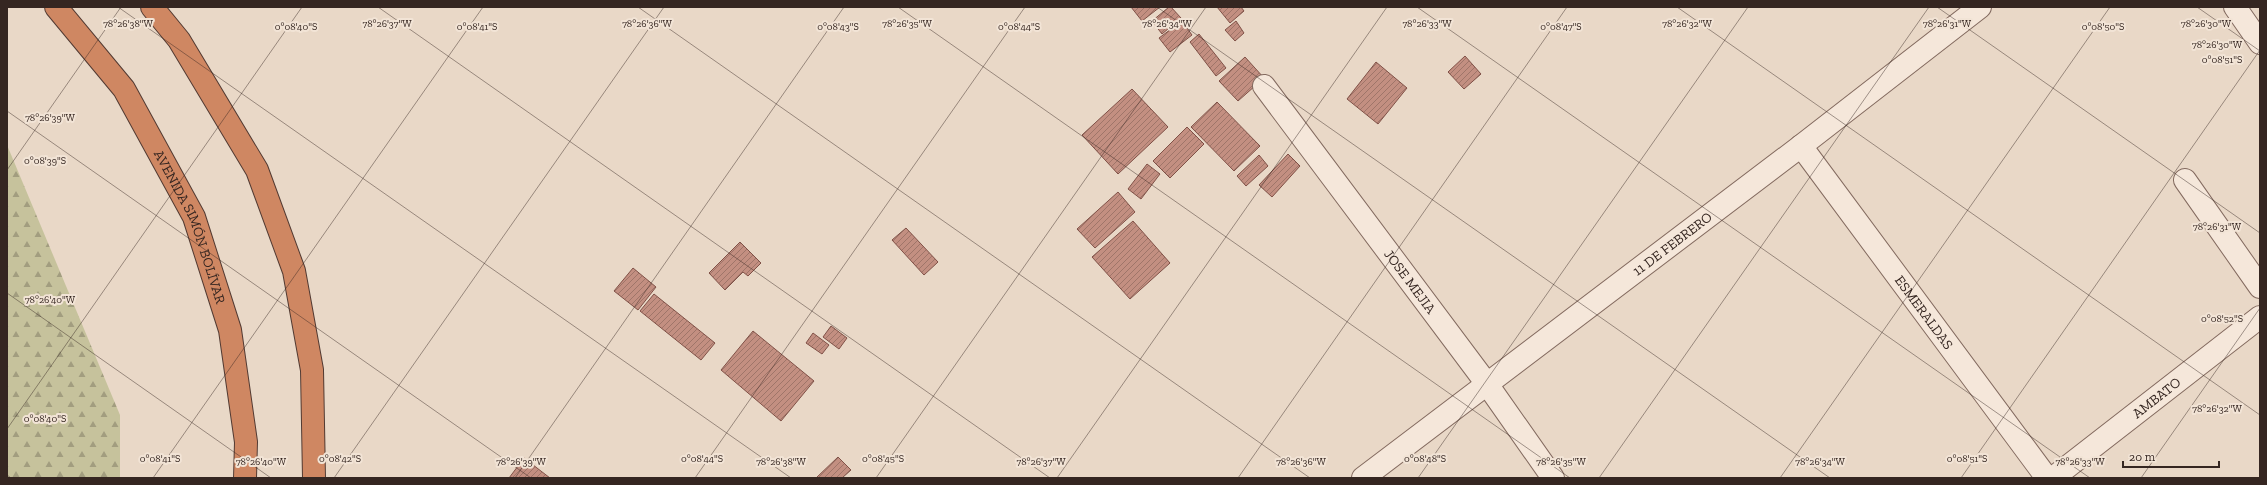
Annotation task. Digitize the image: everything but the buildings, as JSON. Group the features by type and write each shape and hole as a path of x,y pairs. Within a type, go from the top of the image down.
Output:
{"highway":[{"name":"AVENIDA SIMÓN BOLÍVAR","path":"56,7 124,89 194,217 230,330 246,442 245,478"},
{"path":"152,7 179,40 257,170 294,271 312,370 314,478"}],"street":[{"name":"11 DE FEBRERO","path":"1363,478 1801,146 1980,7"},
{"path":"2235,7 2260,43"},
{"name":"JOSE MEJIA","path":"1264,86 1487,384 1553,478"},
{"name":"ESMERALDAS","path":"1801,146 2047,478"},
{"path":"2185,180 2260,286"},
{"name":"AMBATO","path":"2053,478 2260,317"}],"green space":[{"path":"7,145 120,415 120,478 7,478"}]}
